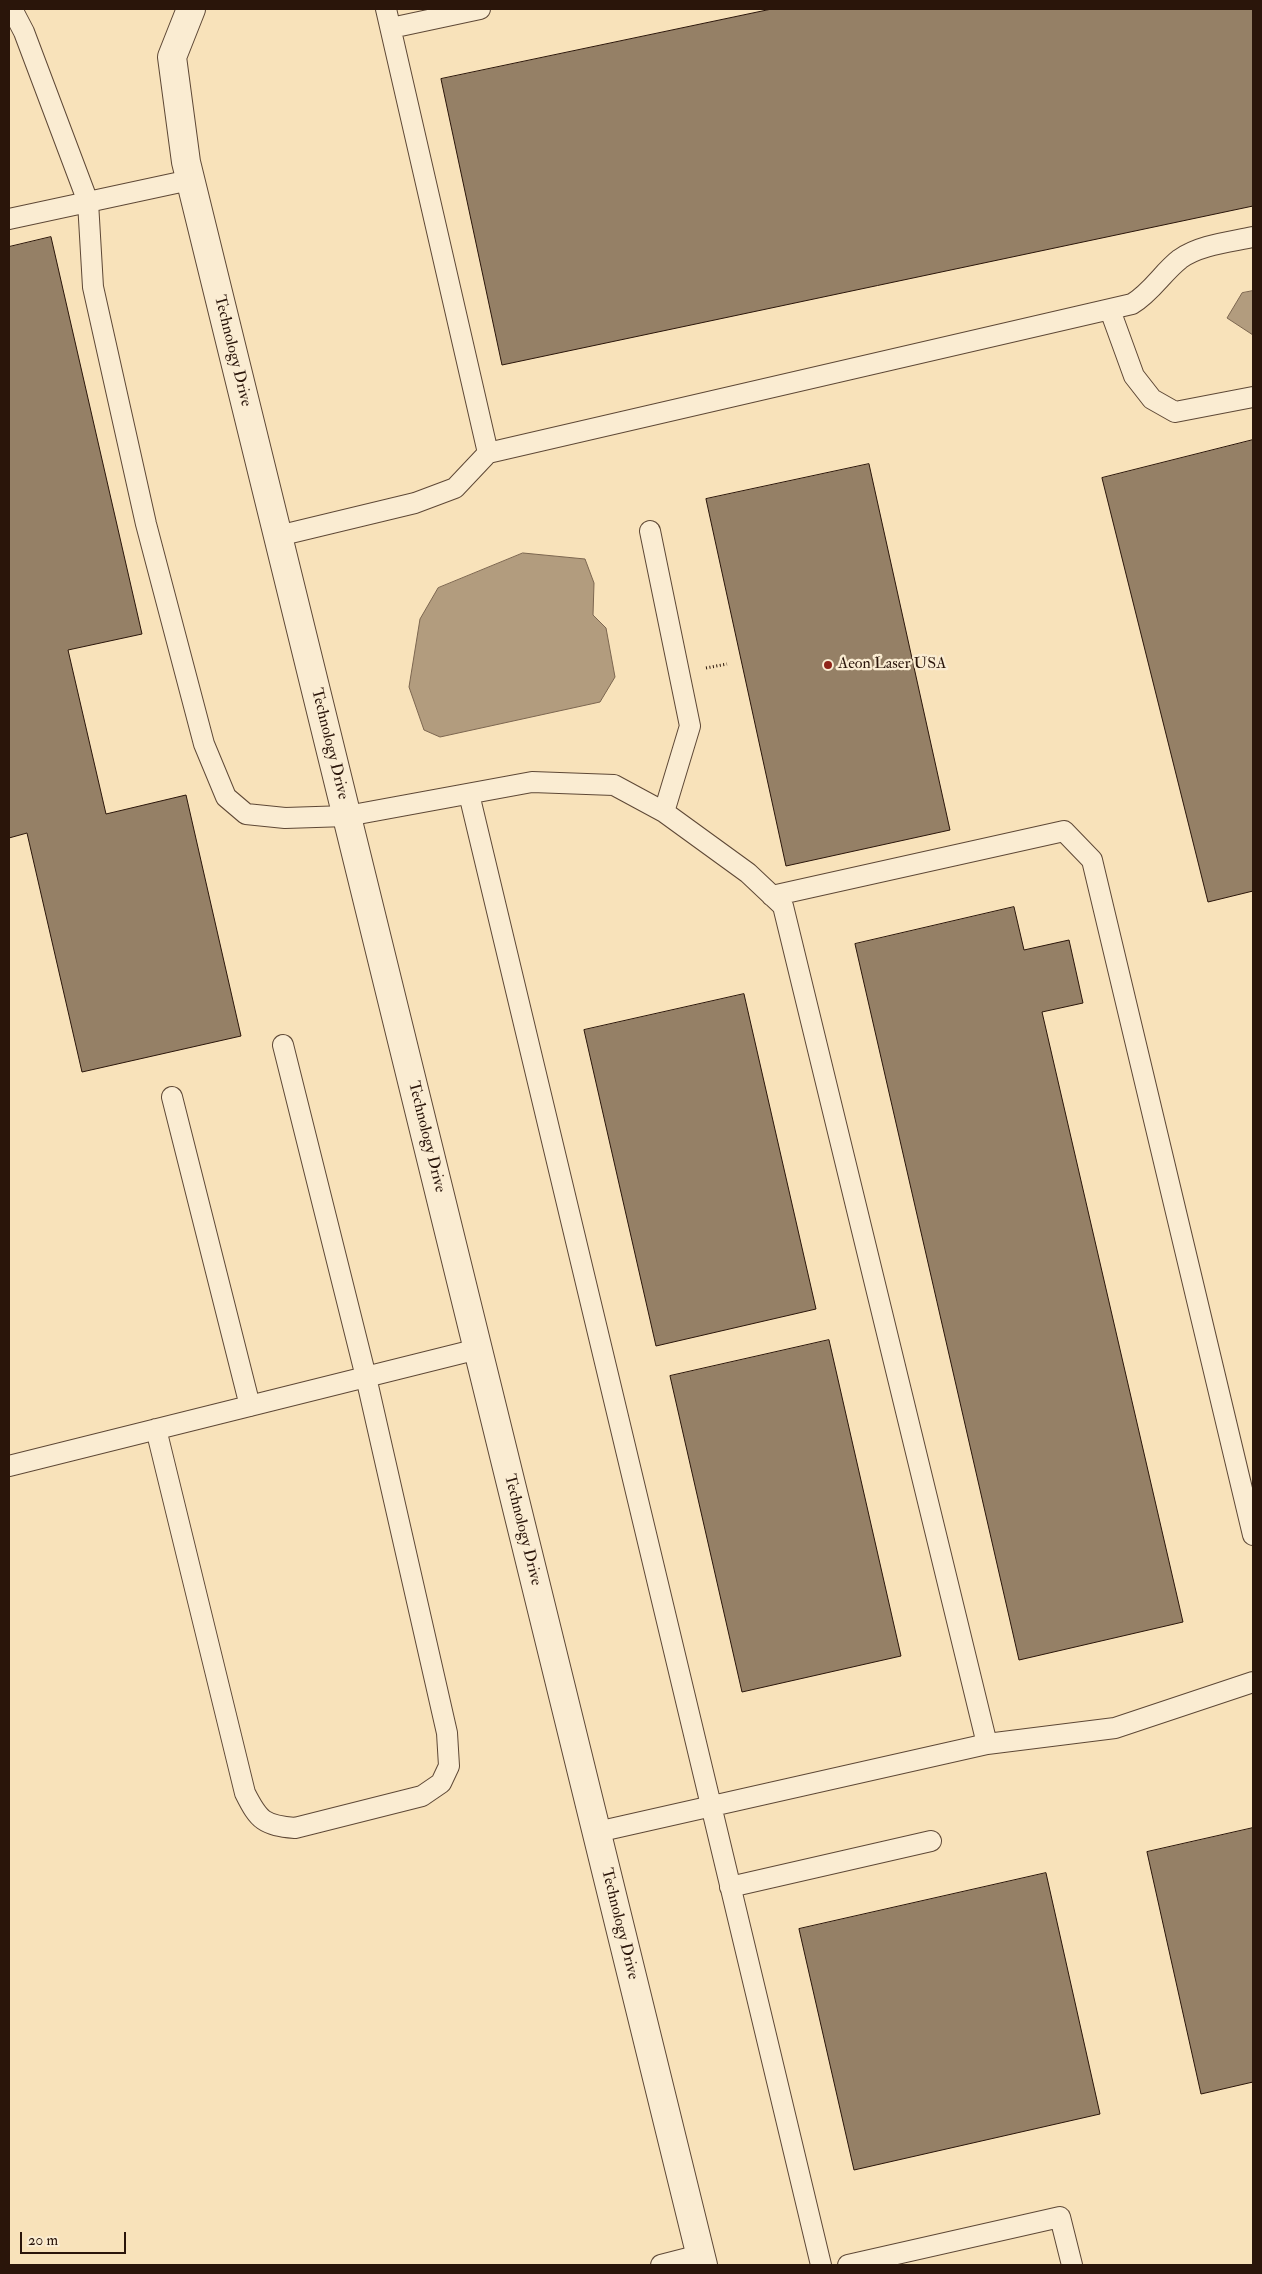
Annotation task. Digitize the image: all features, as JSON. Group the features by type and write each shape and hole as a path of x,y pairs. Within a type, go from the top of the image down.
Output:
{"street":[{"name":"Technology Drive","path":"191,9 172,57 190,180 702,2260"}],"lane":[{"path":"12,9 24,32 88,202 93,287 146,524 204,744 226,797 246,814 285,818 347,816 532,782 614,785 664,812 748,873 783,906 987,1744"},
{"path":"480,9 388,18 488,453"},
{"path":"9,219 190,180"},
{"path":"278,536 415,503 455,488 488,453 1132,304 1145,297 1181,258 1206,248 1253,237"},
{"path":"1110,310 1134,376 1152,399 1175,412 1253,398"},
{"path":"650,531 690,726 664,812"},
{"path":"469,794 821,2265"},
{"path":"772,896 1064,831 1092,860 1253,1534"},
{"path":"156,1429 245,1793 256,1815 274,1826 295,1828 422,1796 441,1783 449,1766 447,1733 366,1377 283,1045"},
{"path":"172,1097 250,1406"},
{"path":"9,1466 478,1349"},
{"path":"597,1832 987,1744 1115,1728 1253,1682"},
{"path":"730,1887 930,1841"},
{"path":"848,2265 1060,2217 1072,2265"},
{"path":"661,2265 702,2260"}],"path":[{"path":"702,669 727,664"}],"shaded area":[{"path":"1253,291 1253,335 1227,318 1242,293"},
{"path":"523,553 585,559 594,583 593,615 606,628 615,677 600,702 440,737 424,730 409,687 420,619 438,588"}],"building":[{"path":"772,9 1253,9 1253,206 502,365 441,79"},
{"path":"51,237 142,634 68,650 106,814 186,795 241,1036 82,1072 27,833 9,838 9,247"},
{"path":"1253,440 1253,891 1208,902 1102,478"},
{"name":"Aeon Laser USA","path":"869,464 950,830 786,866 706,499"},
{"path":"1014,907 1024,950 1069,940 1083,1003 1042,1012 1183,1622 1019,1660 855,944"},
{"path":"744,994 816,1309 656,1346 584,1030"},
{"path":"829,1340 901,1656 742,1692 670,1376"},
{"path":"1253,1828 1253,2082 1201,2094 1147,1852"},
{"path":"1046,1873 1100,2114 854,2170 799,1929"}],"place":[{"name":"Aeon Laser USA","path":"828,665"}]}
